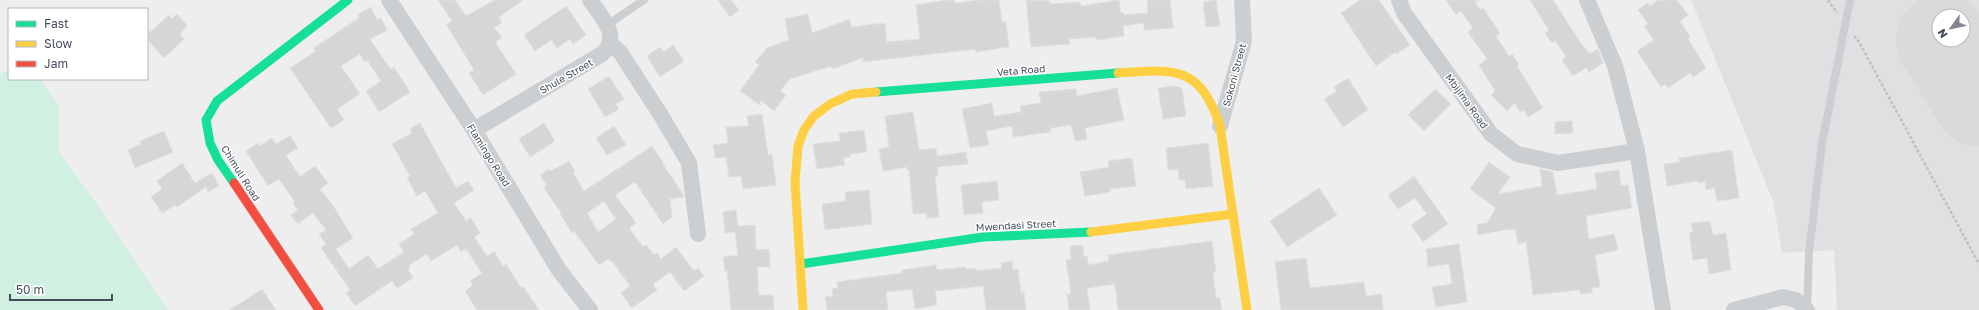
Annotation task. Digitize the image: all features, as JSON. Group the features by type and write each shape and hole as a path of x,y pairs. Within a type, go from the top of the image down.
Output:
{"street":[{"name":"Chimuli Road","path":"319,310 218,160 210,143 206,120 217,101 348,0"},
{"name":"Flamingo Road","path":"389,0 474,130 559,270 590,310"},
{"path":"590,0 612,36 611,44 620,52 662,117 689,163 698,234"},
{"name":"Sokoni Street","path":"1220,126 1244,41 1242,0"},
{"name":"Mbijima Road","path":"1399,0 1404,13 1490,134 1517,154 1558,163 1637,151"},
{"path":"1587,0 1615,66 1637,151 1663,310"},
{"name":"Shule Street","path":"474,130 602,54 611,44"},
{"name":"Veta Road","path":"803,310 794,169 796,148 805,126 815,115 836,100 852,94 1159,70 1175,72 1189,77 1198,83 1207,93 1220,126 1247,310"},
{"name":"Mwendasi Street","path":"801,264 983,237 1079,233 1233,214"},
{"path":"1734,310 1783,297 1803,306"}],"lane":[{"path":"606,25 644,0"},
{"path":"1803,306 1822,144 1850,0"}],"path":[{"path":"1845,26 1859,42 1979,264"}],"shaded area":[{"path":"1691,0 1979,0 1979,310 1837,310 1834,250 1782,253 1773,201"}],"green space":[{"path":"8,70 8,80 42,80 59,107 59,152 101,210 168,310 0,310 0,74"}],"building":[{"path":"438,0 455,0 466,16 495,0 523,0 499,17 502,23 494,27 502,38 495,42 516,74 483,95 469,73 474,70 446,24 452,21"},
{"path":"718,0 731,0 739,10 730,17"},
{"path":"954,0 955,3 979,0 999,0 1002,22 1006,22 1009,47 976,52 975,49 863,62 863,58 832,69 831,66 790,79 780,91 786,95 774,111 760,100 761,106 740,91 759,65 755,62 767,48 789,40 785,19 808,14 812,33 850,19 851,27 885,23 887,42 920,39 916,5"},
{"path":"1026,0 1050,1 1050,4 1080,2 1081,6 1119,0 1121,13 1124,13 1124,15 1148,13 1147,0 1170,0 1173,28 1144,30 1144,23 1123,26 1124,36 1097,40 1096,37 1069,39 1070,44 1031,47"},
{"path":"1216,0 1220,26 1206,27 1203,2"},
{"path":"1360,0 1379,0 1410,45 1396,54 1395,52 1376,66 1341,13"},
{"path":"1446,0 1478,0 1475,2 1480,10 1483,8 1500,33 1496,36 1509,56 1512,54 1519,64 1517,66 1543,108 1528,117 1524,110 1520,112 1515,103 1507,111 1491,95 1495,91 1479,65 1487,59 1468,32 1473,28 1461,11 1456,15"},
{"path":"1530,0 1553,0 1582,45 1590,54 1598,49 1603,63 1589,72 1586,68 1573,76 1562,60 1566,56 1555,41 1552,43 1545,33 1549,30"},
{"path":"1658,0 1677,0 1688,15 1680,21 1690,37 1688,39 1706,68 1693,77 1690,73 1668,88 1665,84 1661,87 1637,51 1654,40 1644,26 1648,24 1638,10 1648,3 1650,6"},
{"path":"566,6 586,35 573,44 570,39 557,48 551,40 535,51 524,35"},
{"path":"371,7 377,20 381,18 387,30 370,39 391,69 394,67 410,92 379,112 366,91 381,81 367,60 364,62 360,54 341,66 360,94 337,109 344,120 331,128 290,68 316,51 314,48 359,18 358,14"},
{"path":"177,14 187,25 180,35 184,39 164,58 148,40 148,34 169,15 172,19"},
{"path":"673,45 684,61 660,77 647,56 660,47 664,52"},
{"path":"609,76 624,99 616,104 619,109 605,117 588,89"},
{"path":"1348,78 1368,110 1343,127 1324,99 1337,91 1334,87"},
{"path":"1174,86 1182,88 1186,116 1163,119 1158,88"},
{"path":"1117,88 1124,120 1085,128 1087,139 1075,141 1071,125 1051,128 1051,132 1013,137 1012,126 986,131 989,145 970,148 962,109 992,103 994,116 1021,112 1020,106 1041,103 1039,92 1076,89 1077,96"},
{"path":"1435,89 1451,104 1424,131 1408,115"},
{"path":"913,112 919,150 936,148 937,156 966,152 968,164 937,167 938,176 935,176 939,217 927,218 927,213 913,214 909,170 907,170 907,167 883,171 879,149 889,147 885,116"},
{"path":"762,114 768,155 772,154 776,185 743,189 741,176 729,177 726,157 715,158 713,145 728,143 726,127 749,126 747,116"},
{"path":"1572,121 1573,133 1555,134 1555,122"},
{"path":"420,123 456,188 468,181 474,190 454,203 466,221 471,218 480,233 474,237 487,256 494,251 503,266 506,264 521,288 523,286 539,310 477,310 465,291 473,285 470,281 482,273 466,249 461,252 457,245 431,261 427,254 409,265 410,267 408,269 413,278 397,288 392,281 355,306 346,293 350,290 321,248 326,244 319,234 326,230 313,213 298,224 291,215 298,210 293,204 295,202 279,179 268,186 246,151 258,143 260,146 272,138 276,144 290,136 298,148 286,155 300,177 315,166 328,183 320,189 334,207 353,238 336,249 349,269 368,255 378,269 404,252 399,244 414,234 411,229 438,213 425,191 417,196 407,178 410,176 392,144 412,133 410,129"},
{"path":"544,123 555,141 530,157 519,139"},
{"path":"614,126 626,145 607,155 596,138"},
{"path":"864,130 867,152 850,154 850,157 843,158 845,165 817,169 813,144 840,141 839,133"},
{"path":"164,131 173,152 135,168 128,150 141,144 140,141"},
{"path":"1208,143 1213,186 1186,189 1185,180 1179,180 1178,169 1168,170 1166,148"},
{"path":"652,146 684,197 670,199 672,217 663,224 635,182 615,195 636,223 629,228 643,247 646,245 654,255 657,253 661,259 676,247 694,271 698,268 704,276 684,291 670,272 653,284 657,290 632,308 621,293 630,286 612,261 611,262 608,259 599,265 574,231 572,233 560,214 561,213 544,188 547,186 540,175 549,169 551,171 569,161 575,172 573,173 584,191","holes":["604,201 616,219 598,232 587,213"]},
{"path":"1732,150 1739,198 1717,201 1715,188 1706,190 1705,182 1698,183 1698,181 1667,186 1664,164 1680,162 1679,158"},
{"path":"1132,158 1136,186 1110,189 1110,192 1085,196 1080,172 1109,167 1108,161"},
{"path":"1489,162 1510,177 1498,194 1542,186 1540,169 1553,172 1557,195 1597,189 1595,173 1619,170 1621,186 1628,185 1632,208 1586,216 1589,239 1614,234 1618,250 1595,255 1600,287 1592,288 1592,293 1580,294 1580,290 1533,295 1526,242 1518,244 1515,229 1478,235 1477,224 1487,223 1496,208 1470,189"},
{"path":"182,163 195,183 212,173 219,186 208,192 206,187 177,207 175,205 162,213 151,197 162,189 157,181"},
{"path":"1414,176 1448,224 1423,242 1411,225 1427,214 1415,198 1398,209 1388,195"},
{"path":"997,181 999,200 982,202 983,213 964,215 961,185"},
{"path":"1319,188 1337,215 1287,247 1270,221"},
{"path":"869,190 872,224 825,230 822,204 846,201 845,192"},
{"path":"736,210 738,226 755,225 756,250 769,249 770,267 757,267 759,295 773,295 774,310 731,310 727,271 725,271 723,257 738,255 735,232 725,233 723,212"},
{"path":"1710,221 1713,235 1726,233 1731,270 1709,274 1707,258 1693,260 1689,233 1693,232 1691,223"},
{"path":"1212,241 1216,272 1213,272 1216,298 1220,298 1222,310 1118,310 1115,284 1087,288 1090,310 1069,310 1067,294 1071,294 1066,260 1071,259 1070,246 1083,245 1084,257 1087,256 1088,265 1109,261 1108,255"},
{"path":"1459,244 1467,302 1436,307 1432,287 1452,284 1449,264 1428,267 1426,249"},
{"path":"1306,258 1310,288 1364,282 1366,296 1382,294 1383,310 1281,310 1275,262"},
{"path":"1012,261 1013,270 1018,269 1021,293 1024,292 1026,310 986,310 983,286 935,291 937,305 915,309 912,289 886,292 888,310 827,310 825,297 833,296 832,289 838,288 837,282 902,273 902,270 936,265 937,270 966,267 966,269 976,268 976,271 1002,268 1001,263"},
{"path":"262,289 276,310 229,310 244,301"}],"runway":[{"path":"1947,48 1979,100"}],"traffic: fast":[{"path":"234,183 218,160 210,143 206,120 217,101 348,0"},
{"path":"876,92 1118,73"},
{"path":"801,264 983,237 1091,232"}],"traffic: slow":[{"path":"1118,73 1155,71 1170,72 1182,75 1194,81 1204,91 1220,126 1247,310"},
{"path":"803,310 795,182 798,146 804,130 814,116 830,104 852,94 876,92"},
{"path":"1091,232 1233,214"}],"traffic: jam":[{"path":"234,183 319,310"}]}
